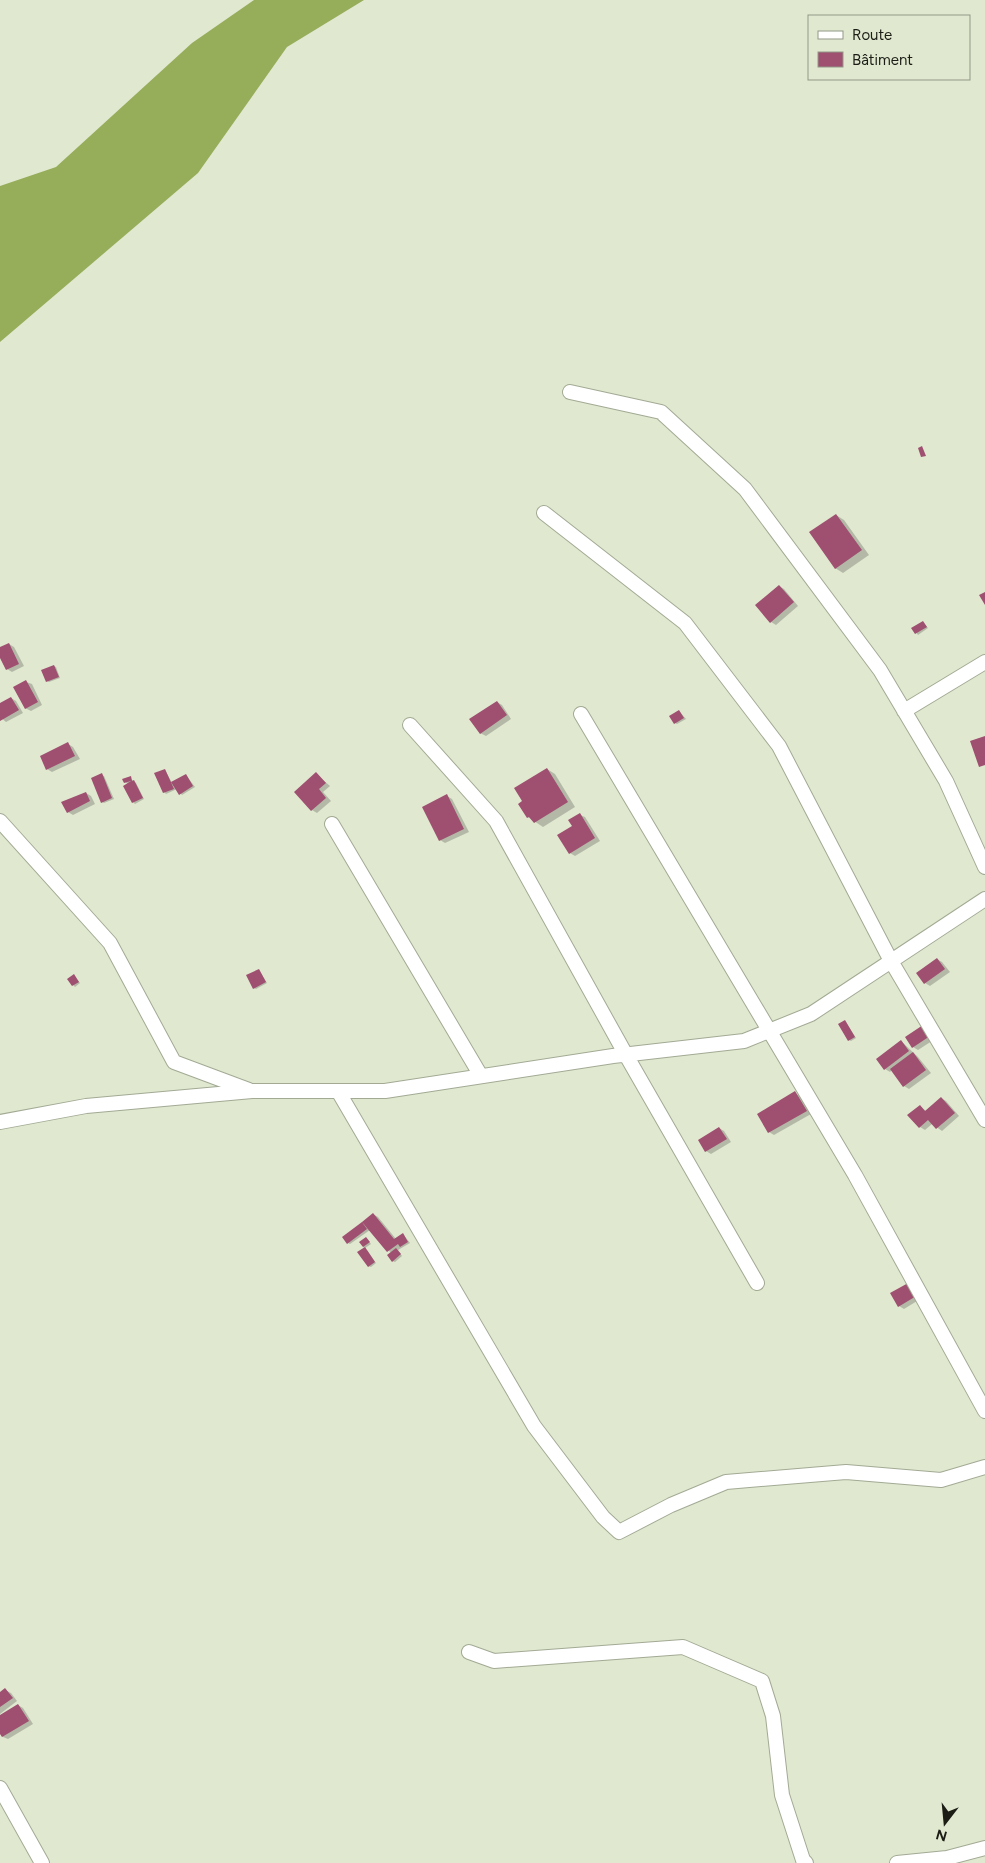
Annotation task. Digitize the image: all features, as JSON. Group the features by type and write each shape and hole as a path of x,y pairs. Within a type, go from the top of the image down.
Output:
{"street":[{"path":"570,392 661,412 745,489 880,670 946,781 985,867"},
{"path":"544,513 685,623 778,746 891,961 985,1120"},
{"path":"904,711 985,662"},
{"path":"580,714 855,1175 985,1411"},
{"path":"410,725 496,821 626,1055 757,1283"},
{"path":"0,821 110,942 174,1062 252,1091"},
{"path":"332,824 482,1076"},
{"path":"0,1122 86,1106 252,1091 385,1091 626,1055 744,1041 810,1014 985,899"},
{"path":"338,1091 534,1426 603,1517 619,1532 671,1505 726,1482 846,1472 941,1480 985,1467"},
{"path":"469,1652 494,1661 683,1647 762,1681 773,1716 782,1794 803,1860 806,1863"},
{"path":"0,1788 42,1863"},
{"path":"897,1863 947,1858 985,1848"}],"green space":[{"path":"254,0 364,0 287,47 198,173 0,342 0,186 56,167 192,43"}],"building":[{"path":"922,446 926,456 921,457 918,448"},
{"path":"836,514 862,550 835,569 809,532"},
{"path":"779,585 794,602 770,623 755,605"},
{"path":"985,592 985,605 979,595"},
{"path":"923,621 927,627 915,634 911,628"},
{"path":"9,643 19,664 6,670 0,658 0,647"},
{"path":"54,665 59,677 46,682 41,670"},
{"path":"26,680 38,702 25,709 13,687"},
{"path":"11,697 19,710 0,721 0,703"},
{"path":"497,701 507,715 480,734 469,719"},
{"path":"679,710 684,718 674,724 669,716"},
{"path":"985,736 985,765 979,767 970,741"},
{"path":"68,742 75,756 46,770 40,756"},
{"path":"547,768 568,802 534,823 529,817 527,818 518,804 522,801 514,788"},
{"path":"165,769 174,789 163,793 154,773"},
{"path":"316,772 326,783 319,789 326,798 311,811 294,792"},
{"path":"102,773 112,798 101,803 91,778"},
{"path":"186,774 193,786 179,795 171,782"},
{"path":"131,776 132,781 134,780 143,798 132,803 123,786 131,781 124,783 122,779"},
{"path":"86,792 90,801 67,813 61,802"},
{"path":"447,794 464,829 439,841 422,807"},
{"path":"580,813 595,838 569,854 557,835 572,826 568,820"},
{"path":"937,958 945,969 924,984 916,973"},
{"path":"259,969 266,982 253,989 246,975"},
{"path":"74,974 79,982 72,986 67,979"},
{"path":"845,1020 855,1037 848,1041 838,1024"},
{"path":"923,1025 930,1036 912,1048 905,1037"},
{"path":"901,1040 909,1051 884,1070 876,1059"},
{"path":"913,1052 926,1070 903,1087 890,1069"},
{"path":"795,1091 807,1111 768,1133 757,1114"},
{"path":"941,1097 955,1113 936,1129 928,1120 919,1128 907,1115 920,1105 925,1111"},
{"path":"719,1127 727,1139 705,1152 698,1140"},
{"path":"373,1213 394,1239 403,1233 408,1242 400,1247 398,1244 387,1252 362,1222"},
{"path":"362,1222 367,1229 347,1244 342,1237"},
{"path":"366,1237 370,1242 363,1247 359,1242"},
{"path":"365,1247 375,1262 368,1267 357,1252"},
{"path":"396,1248 401,1254 392,1262 387,1255"},
{"path":"910,1282 918,1295 898,1307 890,1293"},
{"path":"5,1688 13,1698 0,1707 0,1692"},
{"path":"18,1704 29,1721 2,1737 0,1734 0,1715"}]}
